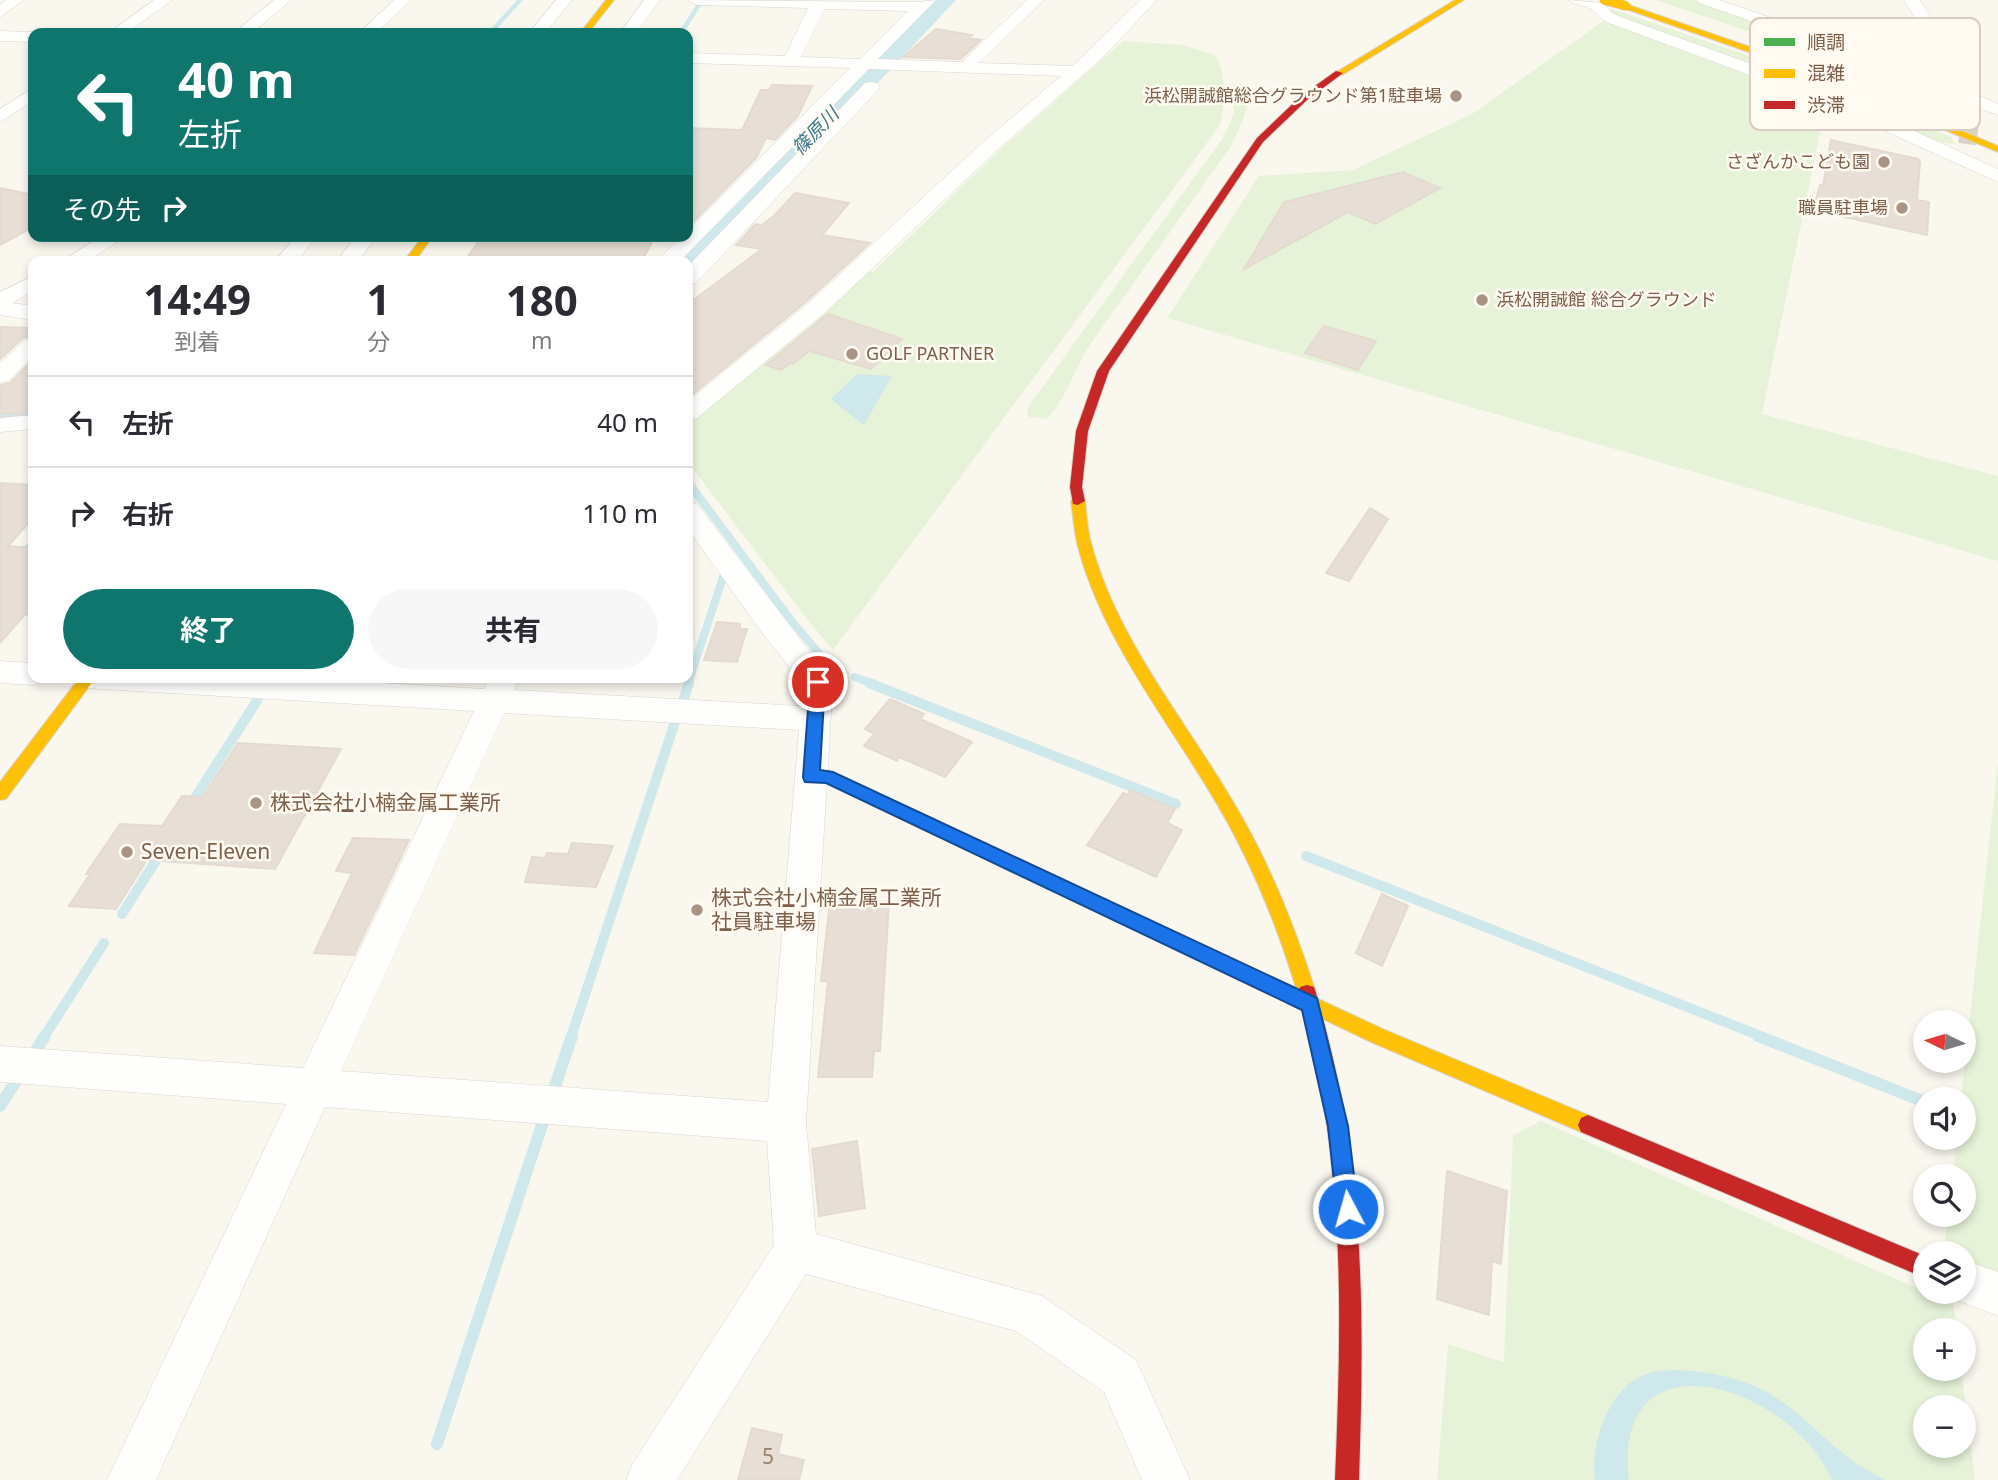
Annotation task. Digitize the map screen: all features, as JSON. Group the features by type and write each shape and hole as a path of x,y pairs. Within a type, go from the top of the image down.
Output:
{"main road":[{"path":"588,28 610,0"},
{"path":"1347,1480 1352,1357 1351,1252 1338,1126 1311,1004 1282,919 1243,834 1132,656 1100,594 1082,537 1077,510 1076,459 1085,412 1103,371 1260,140 1288,110 1320,85 1451,1"},
{"path":"1604,2 1633,2 1750,39"},
{"path":"1633,2 1750,47"},
{"path":"1980,129 1998,136"},
{"path":"1953,130 1998,149"},
{"path":"413,256 423,242"},
{"path":"0,794 83,683"},
{"path":"811,777 827,776 1378,1036 1913,1262"}],"street":[{"path":"0,12 16,0"},
{"path":"124,28 164,0"},
{"path":"248,28 283,0"},
{"path":"372,28 402,0"},
{"path":"541,28 564,0"},
{"path":"632,28 652,0"},
{"path":"696,0 924,4"},
{"path":"969,67 970,62 1036,0"},
{"path":"693,409 810,314 989,147 1076,71 1149,0"},
{"path":"1577,0 1604,2 1610,18 1750,68"},
{"path":"1704,0 1767,13 1778,18"},
{"path":"1912,0 1922,18"},
{"path":"792,61 819,2"},
{"path":"693,272 879,64 924,4"},
{"path":"0,36 28,37"},
{"path":"693,58 1076,71"},
{"path":"693,238 879,64"},
{"path":"0,117 28,97"},
{"path":"1980,108 1998,110"},
{"path":"1911,130 1962,150 1998,176"},
{"path":"81,256 105,242"},
{"path":"289,256 302,242"},
{"path":"351,256 362,242"},
{"path":"673,256 688,242"},
{"path":"0,301 28,285"},
{"path":"0,308 28,312"},
{"path":"0,376 28,350"},
{"path":"0,425 28,422"},
{"path":"650,1480 796,1251 786,1123 818,682 773,627 693,517"},
{"path":"0,672 28,674"},
{"path":"294,683 499,689 815,719"},
{"path":"131,1480 499,689"},
{"path":"0,1063 786,1123"},
{"path":"796,1251 1026,1312 1120,1376 1166,1480"},
{"path":"1976,1286 1998,1294"}],"green space":[{"path":"1655,0 1695,0 1710,4 1750,18 1750,32"},
{"path":"1613,9 1750,56 1750,69 1620,19 1608,10"},
{"name":"浜松開誠館 総合グラウンド","path":"1605,20 1750,71 1750,130 1821,130 1762,414 1998,476 1998,561 1167,318 1259,176 1353,170 1472,114"},
{"path":"1123,41 1183,45 1214,55 1218,61 1223,78 1224,99 1220,125 833,650 693,469 693,415 745,375 864,271 873,272 1001,149"},
{"path":"1237,83 1246,85 1248,100 1231,146 1089,346 1052,414 1046,419 1029,417 1028,407 1223,138 1234,114 1232,87"},
{"path":"1906,130 1934,130 1951,137 1955,144 1937,142"},
{"path":"1998,761 1998,1281 1976,1269 1976,1241 1945,1241 1947,1227 1976,1227 1976,1164 1954,1164 1956,1150 1976,1150 1976,1087 1962,1087 1964,1073 1976,1073 1976,1010 1971,1010"},
{"path":"1541,1121 1913,1287 1913,1304 1951,1304 1955,1318 1913,1318 1913,1381 1963,1381 1964,1395 1913,1395 1913,1458 1972,1458 1975,1480 1437,1480 1448,1344 1504,1362 1513,1135"}],"water":[{"path":"857,374 892,376 864,425 831,399"},
{"path":"1681,1370 1723,1376 1763,1390 1793,1410 1839,1450 1884,1480 1832,1480 1811,1447 1781,1419 1746,1399 1709,1387 1675,1388 1648,1402 1631,1432 1629,1480 1595,1480 1598,1437 1609,1409 1618,1396 1643,1375"}],"building":[{"path":"936,29 972,35 968,38 981,40 961,59 903,57"},
{"path":"772,85 812,86 798,116 775,140 766,138 756,158 693,222 693,128 742,130 761,90 769,90"},
{"path":"1831,140 1918,159 1917,200 1929,202 1927,235 1813,210 1820,185 1823,186"},
{"path":"1403,172 1440,188 1375,224 1348,212 1244,269 1284,202"},
{"path":"0,188 28,194 28,230 0,245"},
{"path":"795,193 849,203 822,235 870,243 808,300 693,394 693,300 762,249 736,245 755,224 762,225"},
{"path":"478,242 652,242 645,256 468,256"},
{"path":"828,314 902,339 871,369 809,351 781,370 766,365"},
{"path":"1324,326 1376,341 1358,370 1305,353"},
{"path":"0,327 28,328 28,337 23,338 0,359"},
{"path":"28,365 28,409 24,413 0,414 0,385 10,383"},
{"path":"0,483 28,485 28,524 8,546 28,548 28,614 25,614 0,643"},
{"path":"1370,508 1388,519 1349,581 1326,573"},
{"path":"717,622 740,624 740,629 747,629 737,662 704,660"},
{"path":"890,699 924,714 920,719 972,742 945,777 899,757 897,761 864,746 874,734 865,729"},
{"path":"238,743 341,749 275,869 147,860 116,909 69,906 90,874 86,874 120,824 162,826 182,796 203,797"},
{"path":"1130,790 1175,809 1167,823 1182,830 1156,877 1087,845 1123,793 1128,795"},
{"path":"353,838 409,840 354,955 314,953 352,873 336,871"},
{"path":"572,843 613,846 596,887 525,882 532,857 545,858 547,853 568,854"},
{"path":"1382,894 1408,906 1382,966 1356,953"},
{"path":"830,902 889,902 880,1051 874,1051 872,1077 818,1077 828,981 821,981"},
{"path":"857,1141 865,1208 819,1216 812,1149"},
{"path":"1447,1171 1507,1191 1501,1264 1492,1261 1489,1315 1437,1299"},
{"path":"752,1428 782,1435 778,1454 804,1460 799,1480 738,1480"}],"waterway":[{"path":"495,28 520,0"},
{"name":"篠原川","path":"693,257 943,0"},
{"path":"684,28 700,3"},
{"name":"篠原川","path":"0,418 28,415"},
{"path":"693,489 790,619 828,664"},
{"path":"22,555 28,548"},
{"path":"693,669 724,574"},
{"path":"855,677 873,684"},
{"path":"683,701 689,683"},
{"path":"869,683 1176,804"},
{"path":"190,806 258,699"},
{"path":"571,1037 675,722"},
{"path":"122,914 162,851"},
{"path":"1306,856 1763,1037"},
{"path":"44,1037 104,943"},
{"path":"36,1050 45,1036"},
{"path":"553,1092 572,1036"},
{"path":"1758,1036 1913,1097"},
{"path":"0,1106 16,1081"},
{"path":"437,1444 544,1119"}],"tunnel":[{"path":"1967,144 1969,130"}],"traffic: fast":[{"path":"811,777 827,776 1101,905"}],"traffic: slow":[{"path":"588,28 610,0"},
{"path":"1339,73 1460,0"},
{"path":"1604,0 1626,6"},
{"path":"1626,6 1750,50"},
{"path":"1953,130 1998,149"},
{"path":"413,256 423,242"},
{"path":"1078,501 1084,543 1109,610 1143,673 1220,794 1247,842 1280,916 1307,993"},
{"path":"0,794 84,683"},
{"path":"1101,905 1378,1036 1588,1125"}],"traffic: jam":[{"path":"1078,501 1076,487 1082,431 1103,371 1260,140 1304,98 1339,73"},
{"path":"1307,993 1323,1053 1343,1174 1350,1296 1347,1480"},
{"path":"1588,1125 1913,1262"}],"place":[{"name":"浜松開誠館総合グラウンド第1駐車場","path":"1456,96"},
{"name":"さざんかこども園","path":"1884,162"},
{"name":"職員駐車場","path":"1902,208"},
{"name":"浜松開誠館 総合グラウンド","path":"1482,300"},
{"name":"GOLF PARTNER","path":"852,354"},
{"name":"株式会社小楠金属工業所","path":"256,803"},
{"name":"Seven-Eleven","path":"127,852"},
{"name":"株式会社小楠金属工業所 社員駐車場","path":"697,910"}],"route":[{"path":"818,682 811,777 827,776 1311,1004 1338,1126 1348,1209"}]}
